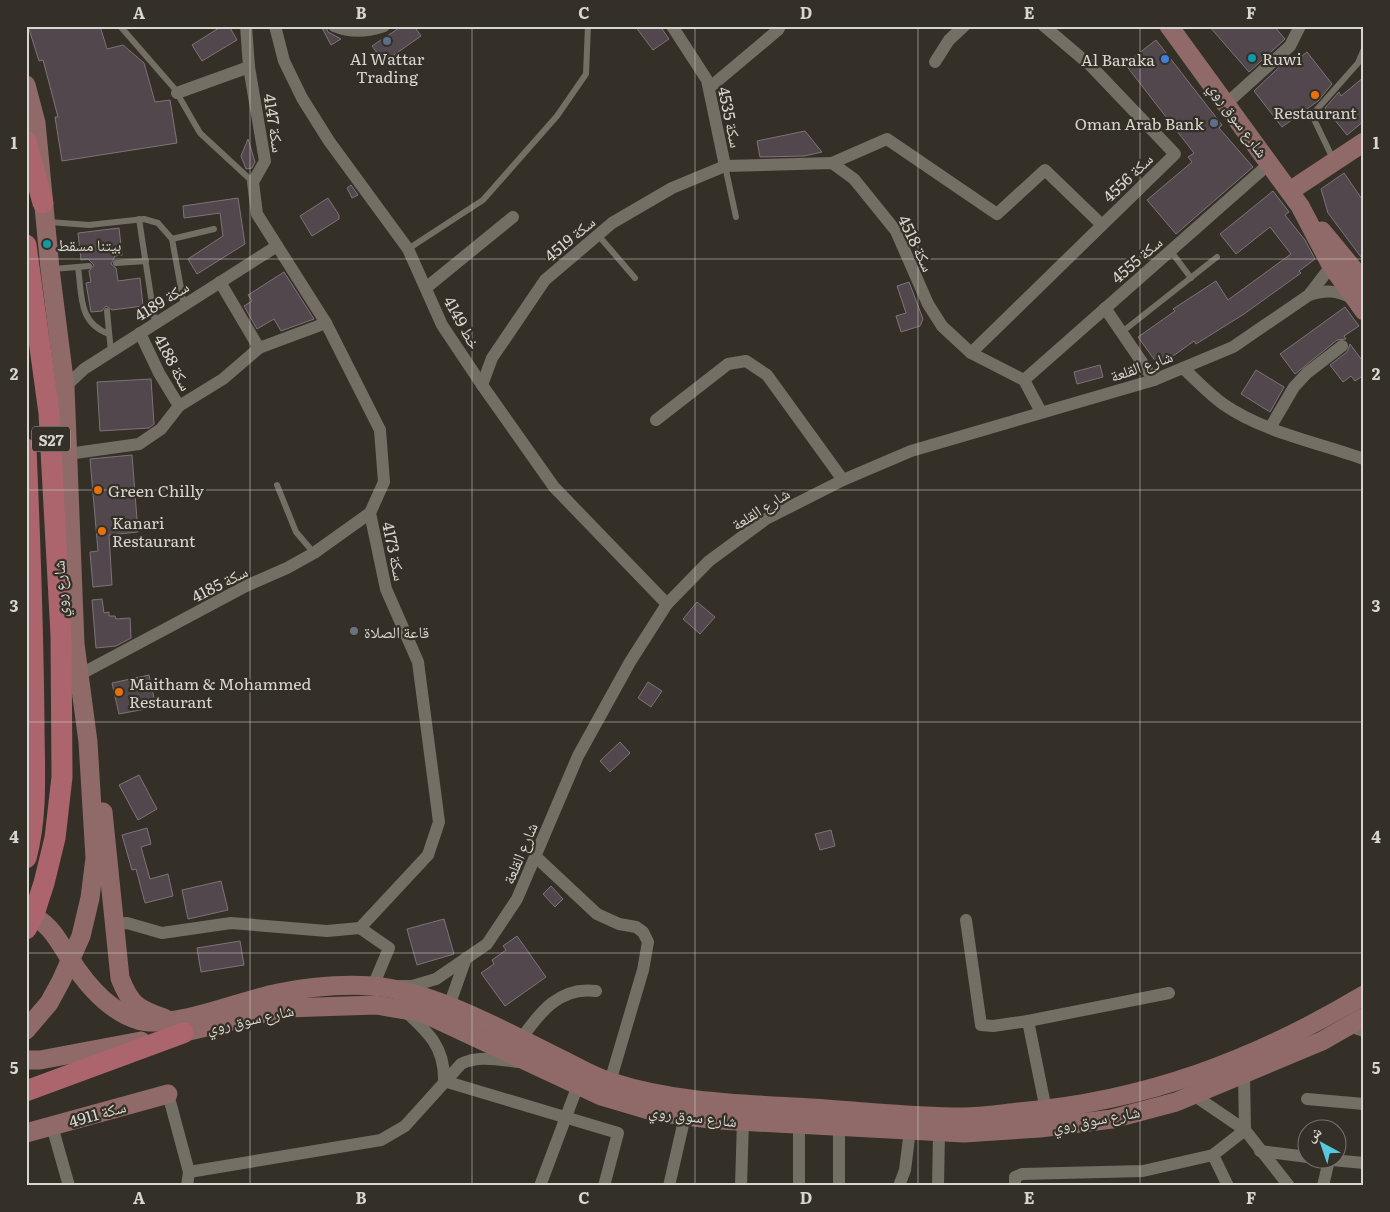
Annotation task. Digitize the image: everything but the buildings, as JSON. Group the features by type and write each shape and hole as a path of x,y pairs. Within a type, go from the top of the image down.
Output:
{"main road":[{"name":"شارع سوق روي","path":"1169,26 1275,169 1361,297"},
{"path":"26,86 36,123 50,269 65,387 75,644 88,742 95,858 90,898 81,936 49,1003 26,1030"},
{"path":"26,141 44,212"},
{"path":"1275,169 1297,180 1309,179 1364,142"},
{"path":"1299,204 1309,179"},
{"name":"شارع روي","path":"26,245 49,413 62,635 62,777 56,838 44,883 26,929"},
{"name":"شارع روي","path":"26,449 33,628 33,817 26,858"},
{"path":"88,742 99,781 109,856 120,978 128,998 147,1012 177,1027"},
{"name":"شارع سوق روي","path":"26,913 48,925 70,960 102,999 134,1019 150,1023 177,1027 278,993 325,987 373,986 428,998 449,1006 610,1082 653,1095 737,1103 963,1117 1046,1110 1103,1102 1169,1085 1242,1058 1312,1026 1364,995"},
{"name":"شارع سوق روي","path":"26,1060 40,1060 177,1027 286,1008 376,1005 423,1013 601,1096 655,1112 743,1121 964,1133 1040,1128 1112,1119 1195,1096 1359,1025"},
{"path":"26,1091 177,1027"},
{"name":"سكة 4911","path":"26,1133 168,1094"}],"street":[{"name":"سكة 4147","path":"246,26 249,67 265,161 253,182"},
{"name":"4149 خط","path":"275,26 284,61 302,98 329,141 408,249 427,287 442,325 482,386 554,487 667,604"},
{"path":"334,26 346,31 371,31 384,26"},
{"name":"سكة 4535","path":"672,26 707,80 725,166"},
{"path":"709,88 778,30 780,26"},
{"path":"935,62 949,40 964,26"},
{"name":"سكة 4556","path":"971,353 1175,154 1092,66 1044,26"},
{"path":"1227,103 1290,46 1299,27"},
{"path":"177,93 249,67"},
{"path":"725,166 832,163 888,139 997,214 1045,170 1102,224"},
{"name":"سكة 4518","path":"832,163 854,180 884,214 896,231 928,304 942,326 971,353 1024,380"},
{"name":"سكة 4519","path":"482,386 492,358 545,280 612,223 672,188 725,166"},
{"name":"سكة 4555","path":"1024,380 1170,250 1275,169"},
{"path":"253,182 257,214 277,246"},
{"path":"427,287 513,217"},
{"name":"سكة 4189","path":"65,387 84,369 277,246"},
{"name":"سكة 4173","path":"277,246 326,323 380,430 384,482 370,513 386,589 418,662 439,822 428,855 360,928"},
{"name":"شارع القلعة","path":"373,986 412,986 436,979 487,944 517,899 578,756 630,662 667,604 708,561 766,520 843,480 911,451 1154,380 1233,347 1309,295 1337,259"},
{"path":"220,282 259,348"},
{"path":"1309,295 1327,290 1361,297"},
{"path":"1105,308 1154,380"},
{"path":"68,454 139,444 161,429 179,406 223,379 259,348 326,323"},
{"name":"سكة 4188","path":"140,333 159,374 179,406"},
{"path":"1270,428 1294,387 1307,373 1342,346"},
{"path":"656,420 728,364 746,361 767,375 843,480"},
{"path":"1183,368 1223,404 1270,428 1300,440 1364,459"},
{"path":"1024,380 1041,412"},
{"name":"سكة 4185","path":"79,675 246,586 287,568 314,553 370,513"},
{"path":"536,857 597,914 619,924 636,927 643,932 648,942 643,970 610,1082"},
{"path":"966,920 982,1025 993,1026 1028,1021 1169,994"},
{"path":"115,924 127,923 162,933 231,923 327,931 360,928 389,948 373,986"},
{"path":"449,1006 466,958"},
{"path":"521,1039 536,1017 557,998 574,990 596,990"},
{"path":"404,1010 419,1024 441,1052 445,1065 444,1081"},
{"path":"1028,1021 1046,1110"},
{"path":"188,1172 381,1140 405,1126 427,1104 452,1071 468,1061 491,1059 529,1063"},
{"path":"1244,1074 1245,1130"},
{"path":"444,1081 618,1133 604,1186"},
{"path":"540,1186 578,1085"},
{"path":"168,1094 188,1172 187,1186"},
{"path":"1195,1096 1245,1130 1289,1186"},
{"path":"1307,1099 1364,1104"},
{"path":"669,1186 685,1116"},
{"path":"740,1186 743,1121"},
{"path":"799,1124 799,1186"},
{"path":"52,1126 69,1186"},
{"path":"839,1126 839,1186"},
{"path":"899,1186 906,1170 910,1130"},
{"path":"1015,1186 1015,1177 1022,1174 1143,1171 1213,1155 1245,1130"},
{"path":"938,1186 939,1132"},
{"path":"1260,1151 1298,1156"},
{"path":"1213,1155 1228,1186"},
{"path":"1348,1162 1364,1163"},
{"path":"1323,1186 1328,1170"},
{"path":"1078,1172 1078,1186"}],"lane":[{"path":"120,26 177,93 200,133 253,182"},
{"path":"408,249 483,200 557,116 586,74 588,26"},
{"path":"1334,162 1312,115 1358,63 1364,49"},
{"path":"725,166 736,216"},
{"path":"44,212 89,225 139,219 158,223 172,239 184,305"},
{"path":"139,219 155,323"},
{"path":"172,239 214,228"},
{"path":"598,235 634,278"},
{"path":"1170,250 1191,278"},
{"path":"1122,332 1217,257"},
{"path":"116,263 146,261"},
{"path":"78,266 86,317 93,326 109,334"},
{"path":"50,269 89,266"},
{"path":"107,310 111,352"},
{"path":"277,485 296,532 314,553"}],"place":[{"name":"Al Wattar Trading","path":"387,41"},
{"name":"Ruwi","path":"1252,58"},
{"name":"Al Baraka","path":"1165,59"},
{"name":"Restaurant","path":"1315,95"},
{"name":"Oman Arab Bank","path":"1214,123"},
{"name":"بيتنا مسقط","path":"47,244"},
{"name":"Green Chilly","path":"98,490"},
{"name":"Kanari Restaurant","path":"102,531"},
{"name":"قاعة الصلاة","path":"354,631"},
{"name":"Maitham & Mohammed Restaurant","path":"119,692"}]}
